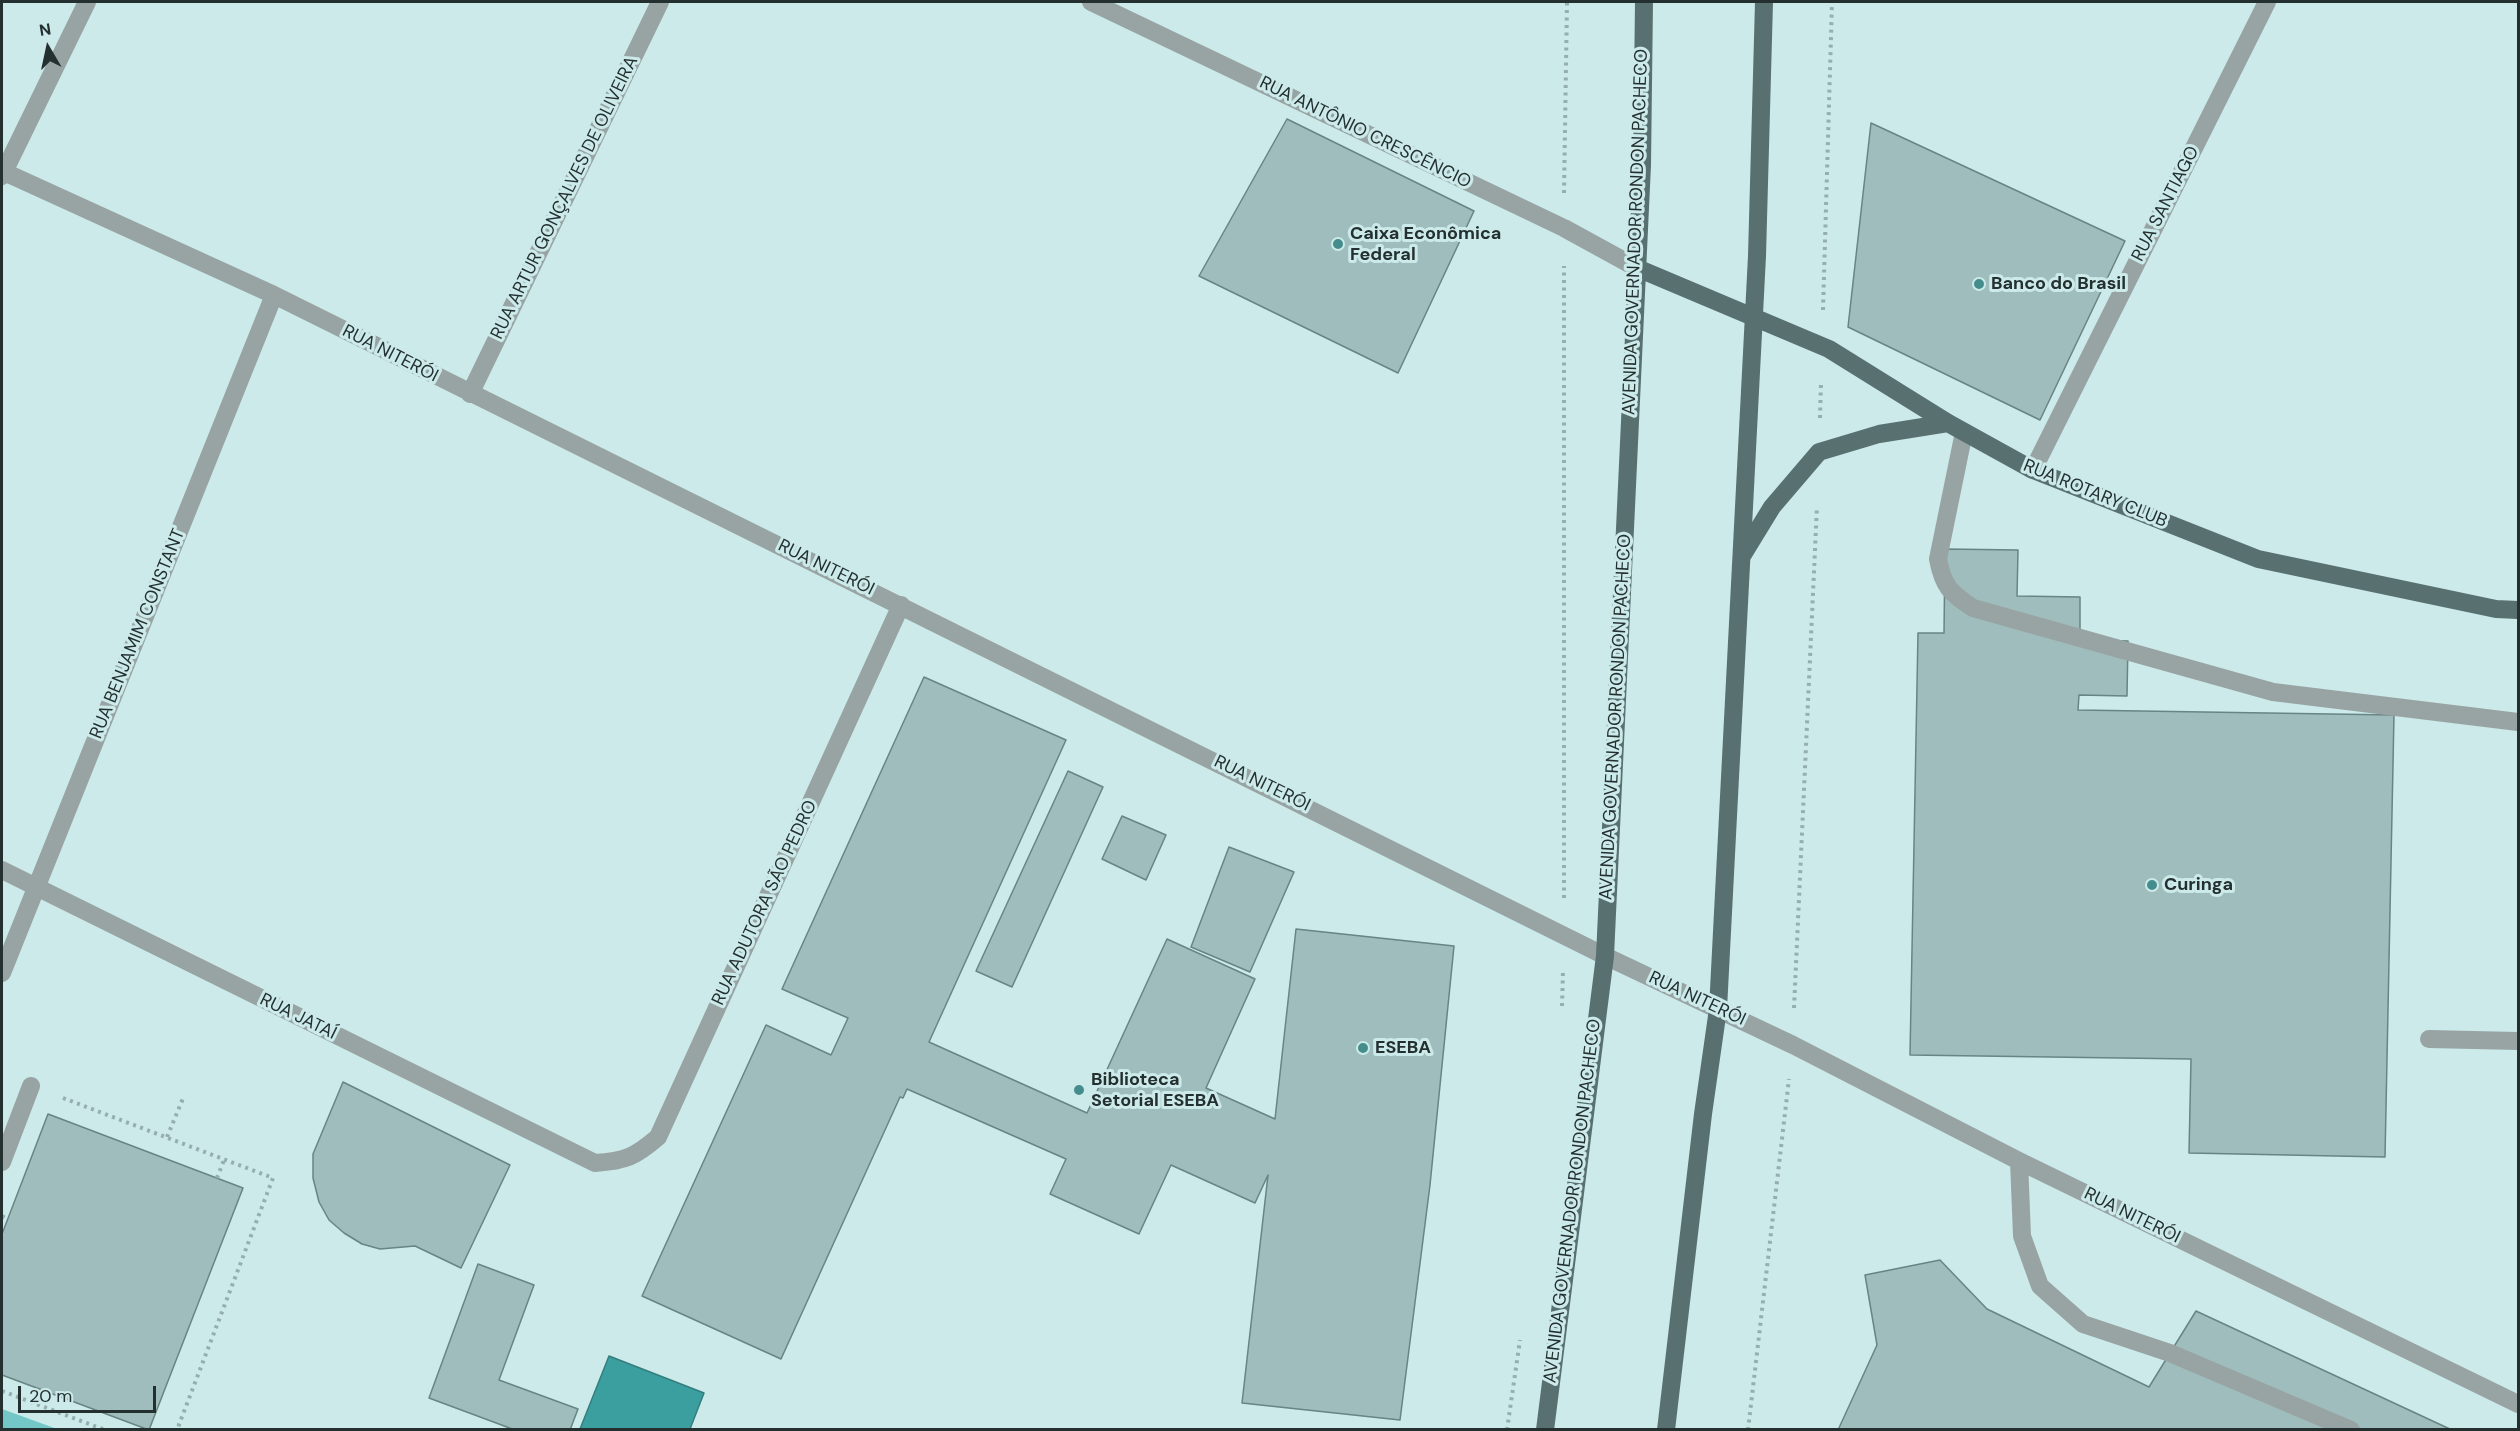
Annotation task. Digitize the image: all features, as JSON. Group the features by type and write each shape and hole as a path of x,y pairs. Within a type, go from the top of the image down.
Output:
{"main road":[{"name":"AVENIDA GOVERNADOR RONDON PACHECO","path":"1545,1430 1605,956 1642,165 1644,2"},
{"path":"1666,1430 1703,1113 1718,1009 1754,317 1764,2"},
{"name":"RUA ROTARY CLUB","path":"1636,268 1822,346 1948,423 2033,470 2258,559 2496,609 2518,610"},
{"path":"1740,559 1772,507 1819,452 1879,434 1948,423"}],"street":[{"path":"2,173 87,2"},
{"name":"RUA ARTUR GONÇALVES DE OLIVEIRA","path":"470,394 660,2"},
{"name":"RUA ANTÔNIO CRESCÊNCIO","path":"1091,2 1564,228 1636,268"},
{"name":"RUA SANTIAGO","path":"2033,470 2267,2"},
{"name":"RUA NITERÓI","path":"2,173 274,295 1605,956 1793,1045 2019,1161 2518,1404"},
{"name":"RUA BENJAMIM CONSTANT","path":"2,973 274,295"},
{"path":"1964,432 1938,559 1942,579 1954,596 1973,608 2273,692 2518,722"},
{"name":"RUA ADUTORA SÃO PEDRO","path":"595,1163 622,1162 641,1152 658,1137 901,605"},
{"name":"RUA JATAÍ","path":"2,870 595,1163"},
{"path":"2429,1039 2518,1041"},
{"path":"2,1162 31,1086"},
{"path":"2019,1161 2022,1236 2040,1286 2083,1324 2170,1353 2351,1430"}],"path":[{"path":"1562,1016 1564,228 1567,2"},
{"path":"1748,1430 1793,1045 1819,452 1832,2"},
{"path":"31,1086 273,1178 177,1430"},
{"path":"167,1137 184,1096"},
{"path":"217,1179 224,1160"},
{"path":"2,1216 7,1219"},
{"path":"1507,1430 1520,1335"},
{"path":"2,1391 105,1430"}],"shaded area":[{"path":"609,1356 704,1393 690,1429 580,1429"},
{"path":"2,1409 57,1429 2,1429"}],"building":[{"name":"Caixa Econômica Federal","path":"1287,119 1474,211 1398,373 1199,276"},
{"name":"Banco do Brasil","path":"1871,123 2125,241 2040,420 1848,327"},
{"name":"Curinga","path":"1945,549 2018,550 2017,596 2080,597 2080,640 2128,641 2127,696 2079,695 2078,710 2394,715 2385,1157 2189,1153 2191,1059 1910,1055 1918,633 1944,633"},
{"name":"ESEBA","path":"924,677 1066,740 929,1042 1087,1113 1167,939 1255,979 1206,1088 1275,1119 1296,929 1454,946 1430,1185 1400,1420 1242,1403 1268,1175 1255,1203 1171,1165 1139,1234 1050,1194 1066,1159 907,1089 903,1098 900,1097 781,1359 642,1296 766,1025 831,1055 848,1018 782,989"},
{"path":"1068,771 1103,787 1012,987 976,971"},
{"path":"1122,816 1166,835 1146,880 1102,859"},
{"path":"1229,847 1294,872 1250,972 1191,947"},
{"path":"343,1082 510,1165 461,1268 415,1246 380,1249 362,1244 329,1220 319,1202 313,1178 313,1154"},
{"path":"48,1114 243,1188 149,1430 2,1375 2,1234"},
{"path":"1940,1260 1987,1309 2149,1387 2196,1311 2452,1430 1838,1430 1877,1345 1865,1275"},
{"path":"478,1264 534,1285 499,1380 578,1409 570,1430 515,1430 429,1398"}],"place":[{"name":"Caixa Econômica Federal","path":"1338,244"},
{"name":"Banco do Brasil","path":"1979,284"},
{"name":"Curinga","path":"2152,885"},
{"name":"ESEBA","path":"1363,1048"},
{"name":"Biblioteca Setorial ESEBA","path":"1079,1090"}]}
